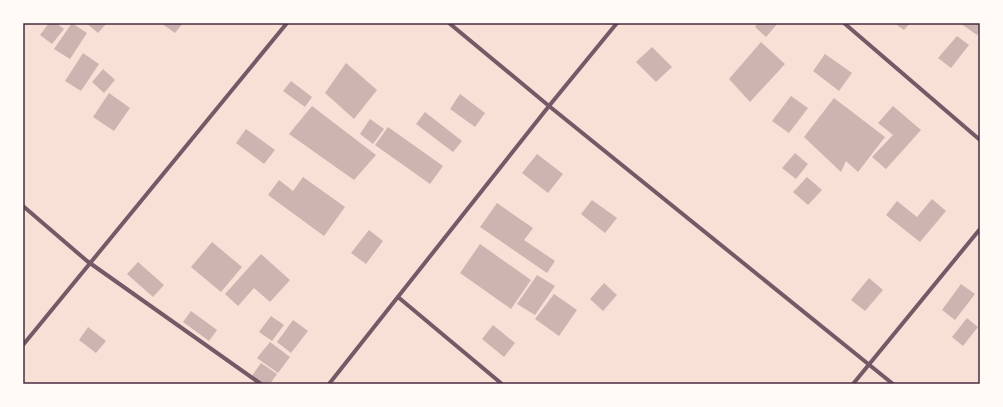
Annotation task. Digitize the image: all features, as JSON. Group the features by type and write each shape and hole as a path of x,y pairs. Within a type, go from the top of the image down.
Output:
{"street":[{"path":"23,345 287,23"},
{"path":"449,23 549,106 894,384"},
{"path":"329,384 549,106 617,23"},
{"path":"844,23 980,140"},
{"path":"23,206 90,263 261,384"},
{"path":"853,384 980,229"},
{"path":"398,298 502,384"}],"building":[{"path":"49,23 56,23 64,29 52,44 40,35"},
{"path":"72,23 87,33 70,59 54,49"},
{"path":"86,23 107,23 98,33"},
{"path":"161,23 183,23 175,33"},
{"path":"758,23 778,23 766,37 755,27"},
{"path":"894,23 910,23 904,30"},
{"path":"960,23 980,23 980,31 977,35"},
{"path":"957,36 969,45 951,68 938,58"},
{"path":"761,42 785,64 750,102 729,79"},
{"path":"652,47 672,67 656,82 636,62"},
{"path":"83,53 99,64 81,91 65,81"},
{"path":"825,54 852,73 839,91 813,71"},
{"path":"346,63 377,90 354,119 325,93"},
{"path":"103,69 115,80 104,93 92,82"},
{"path":"291,81 312,97 305,107 283,91"},
{"path":"109,93 130,108 114,131 93,117"},
{"path":"460,94 485,113 475,127 450,109"},
{"path":"791,96 808,108 789,133 772,121"},
{"path":"834,98 885,137 858,172 846,161 841,172 804,137"},
{"path":"312,106 376,155 354,180 289,134"},
{"path":"893,106 921,130 886,169 872,157 893,135 878,123"},
{"path":"425,112 462,141 453,152 416,124"},
{"path":"370,119 384,129 373,144 360,134"},
{"path":"388,127 443,166 430,184 375,145"},
{"path":"246,129 275,150 264,164 236,143"},
{"path":"795,153 808,164 796,179 782,168"},
{"path":"537,154 563,174 548,193 522,173"},
{"path":"303,177 345,207 324,236 268,195 279,180 293,191"},
{"path":"807,177 822,190 808,205 793,192"},
{"path":"932,199 946,211 920,242 886,215 897,201 917,217"},
{"path":"592,200 617,218 605,233 581,214"},
{"path":"497,203 533,228 524,240 555,261 547,273 480,227"},
{"path":"369,230 383,241 366,264 351,253"},
{"path":"212,242 242,267 221,292 191,267"},
{"path":"480,244 531,280 511,309 460,273"},
{"path":"261,254 290,280 270,302 254,288 238,306 225,294"},
{"path":"138,262 164,285 153,297 127,274"},
{"path":"537,275 555,286 535,315 517,304"},
{"path":"869,278 883,290 865,311 851,300"},
{"path":"604,283 617,295 603,311 590,299"},
{"path":"961,284 975,294 955,320 942,310"},
{"path":"554,294 577,310 559,336 535,319"},
{"path":"191,311 217,330 209,341 183,322"},
{"path":"271,316 284,325 272,341 259,332"},
{"path":"967,318 978,327 963,346 952,337"},
{"path":"293,320 308,331 291,353 277,342"},
{"path":"493,325 515,343 504,357 482,339"},
{"path":"88,327 106,341 96,353 79,340"},
{"path":"270,342 290,357 278,373 257,358"},
{"path":"261,363 277,374 270,384 261,384 251,377"}]}
